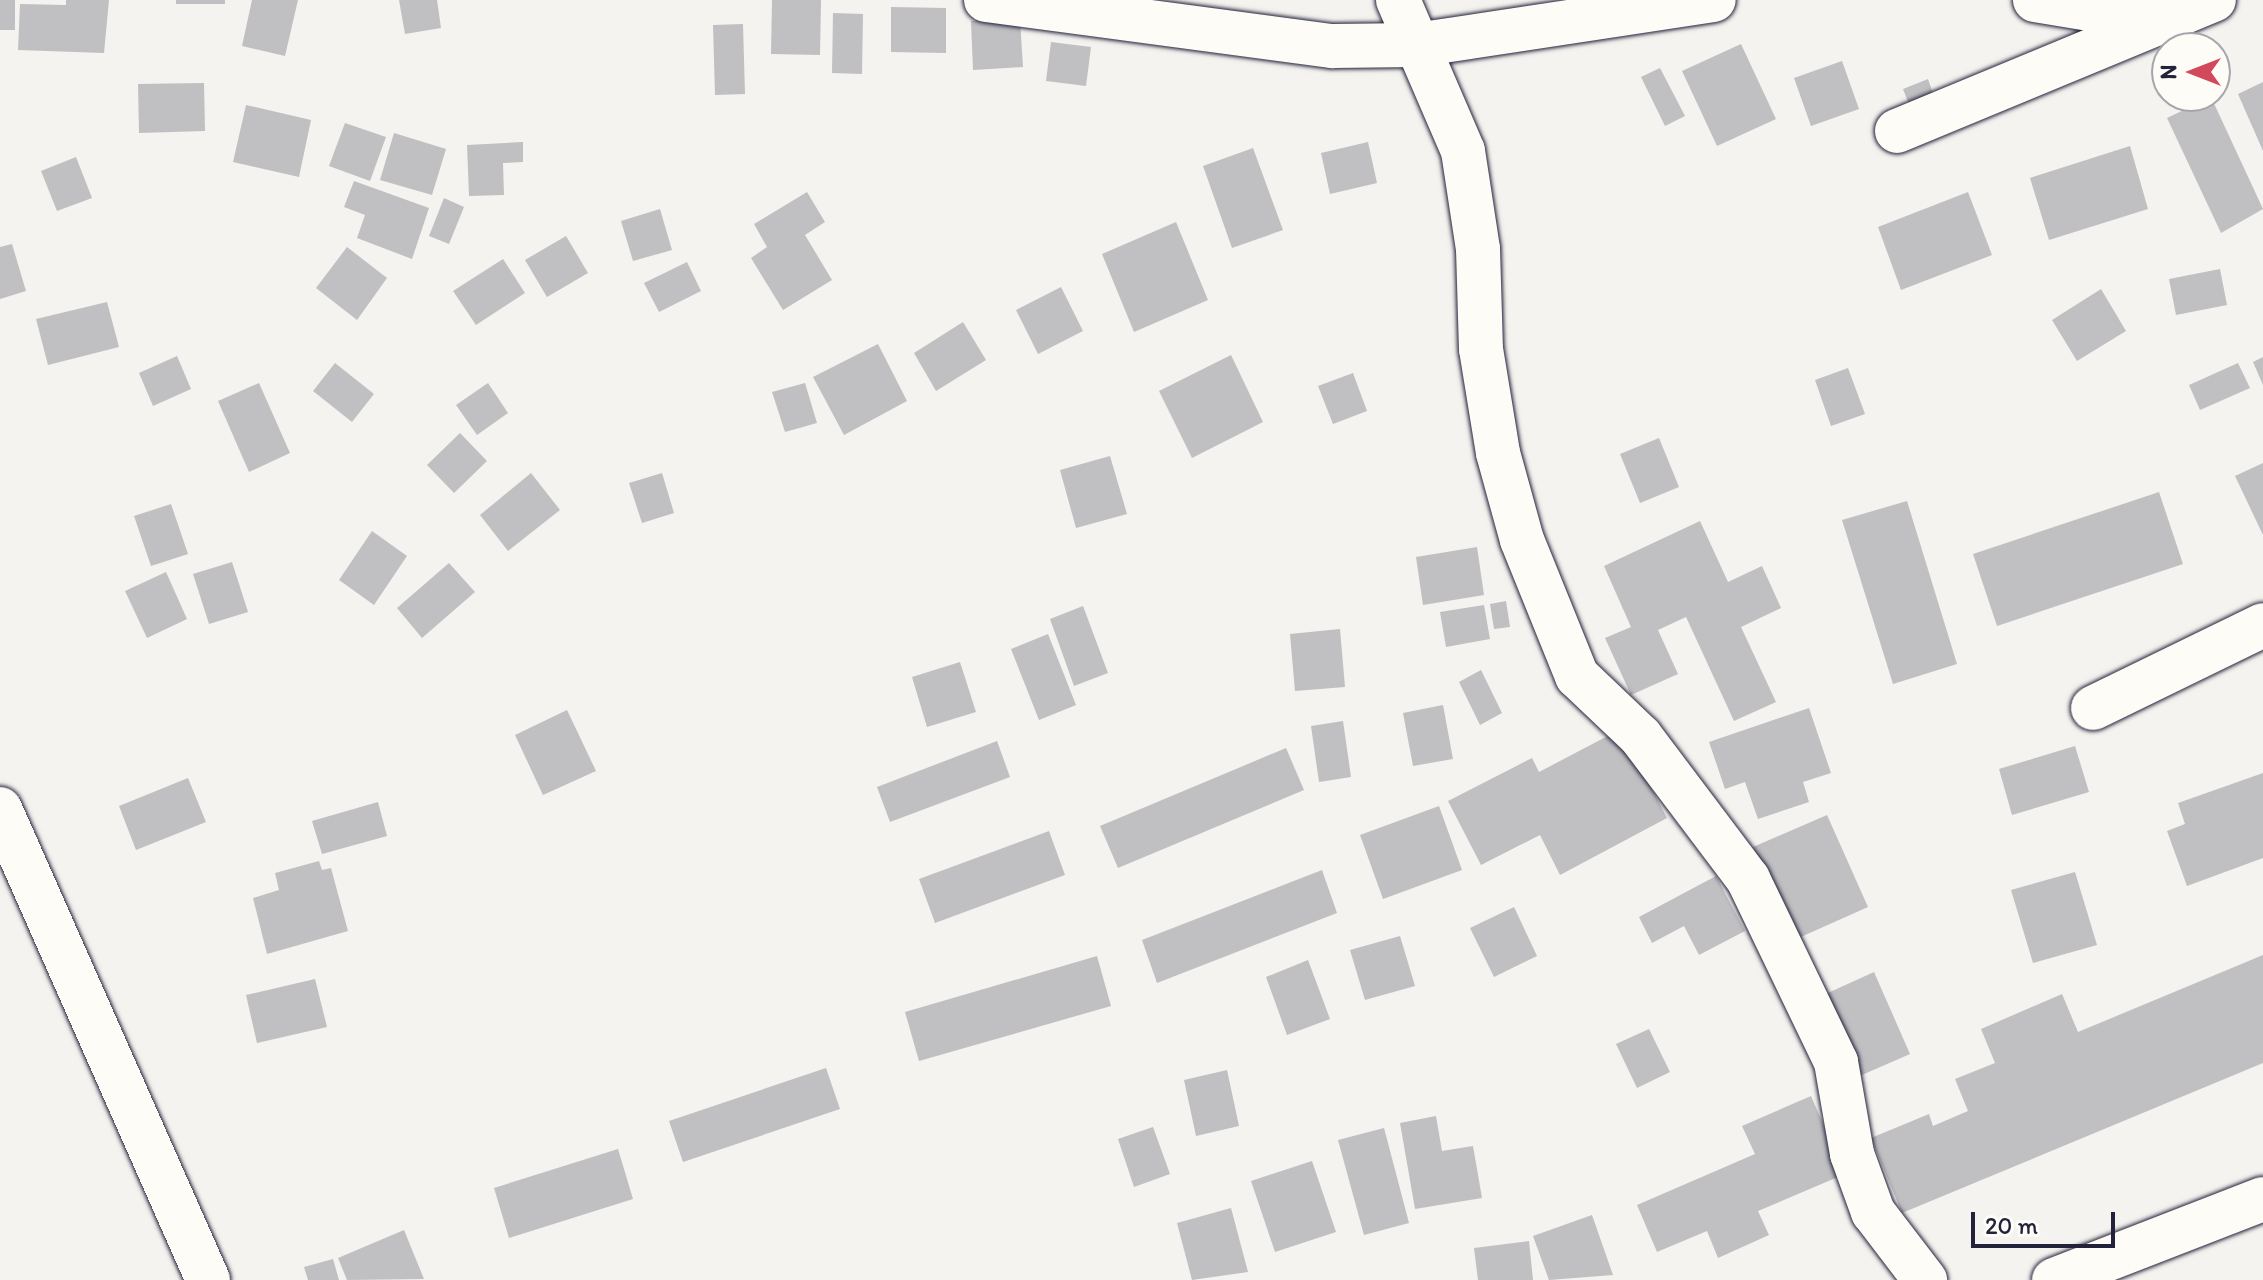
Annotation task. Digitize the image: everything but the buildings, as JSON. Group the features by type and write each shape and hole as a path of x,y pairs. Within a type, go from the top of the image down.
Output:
{"street":[{"path":"986,0 1333,46 1416,45 1714,0"},
{"path":"1398,0 1463,151 1478,249 1481,349 1498,453 1522,540 1577,676 1641,737 1748,879 1836,1062 1852,1154 1873,1212 1925,1280"},
{"path":"2035,0 2162,21"},
{"path":"1897,131 2214,0"},
{"path":"2093,708 2263,625"},
{"path":"0,809 208,1280"},
{"path":"2054,1280 2263,1199"}]}
